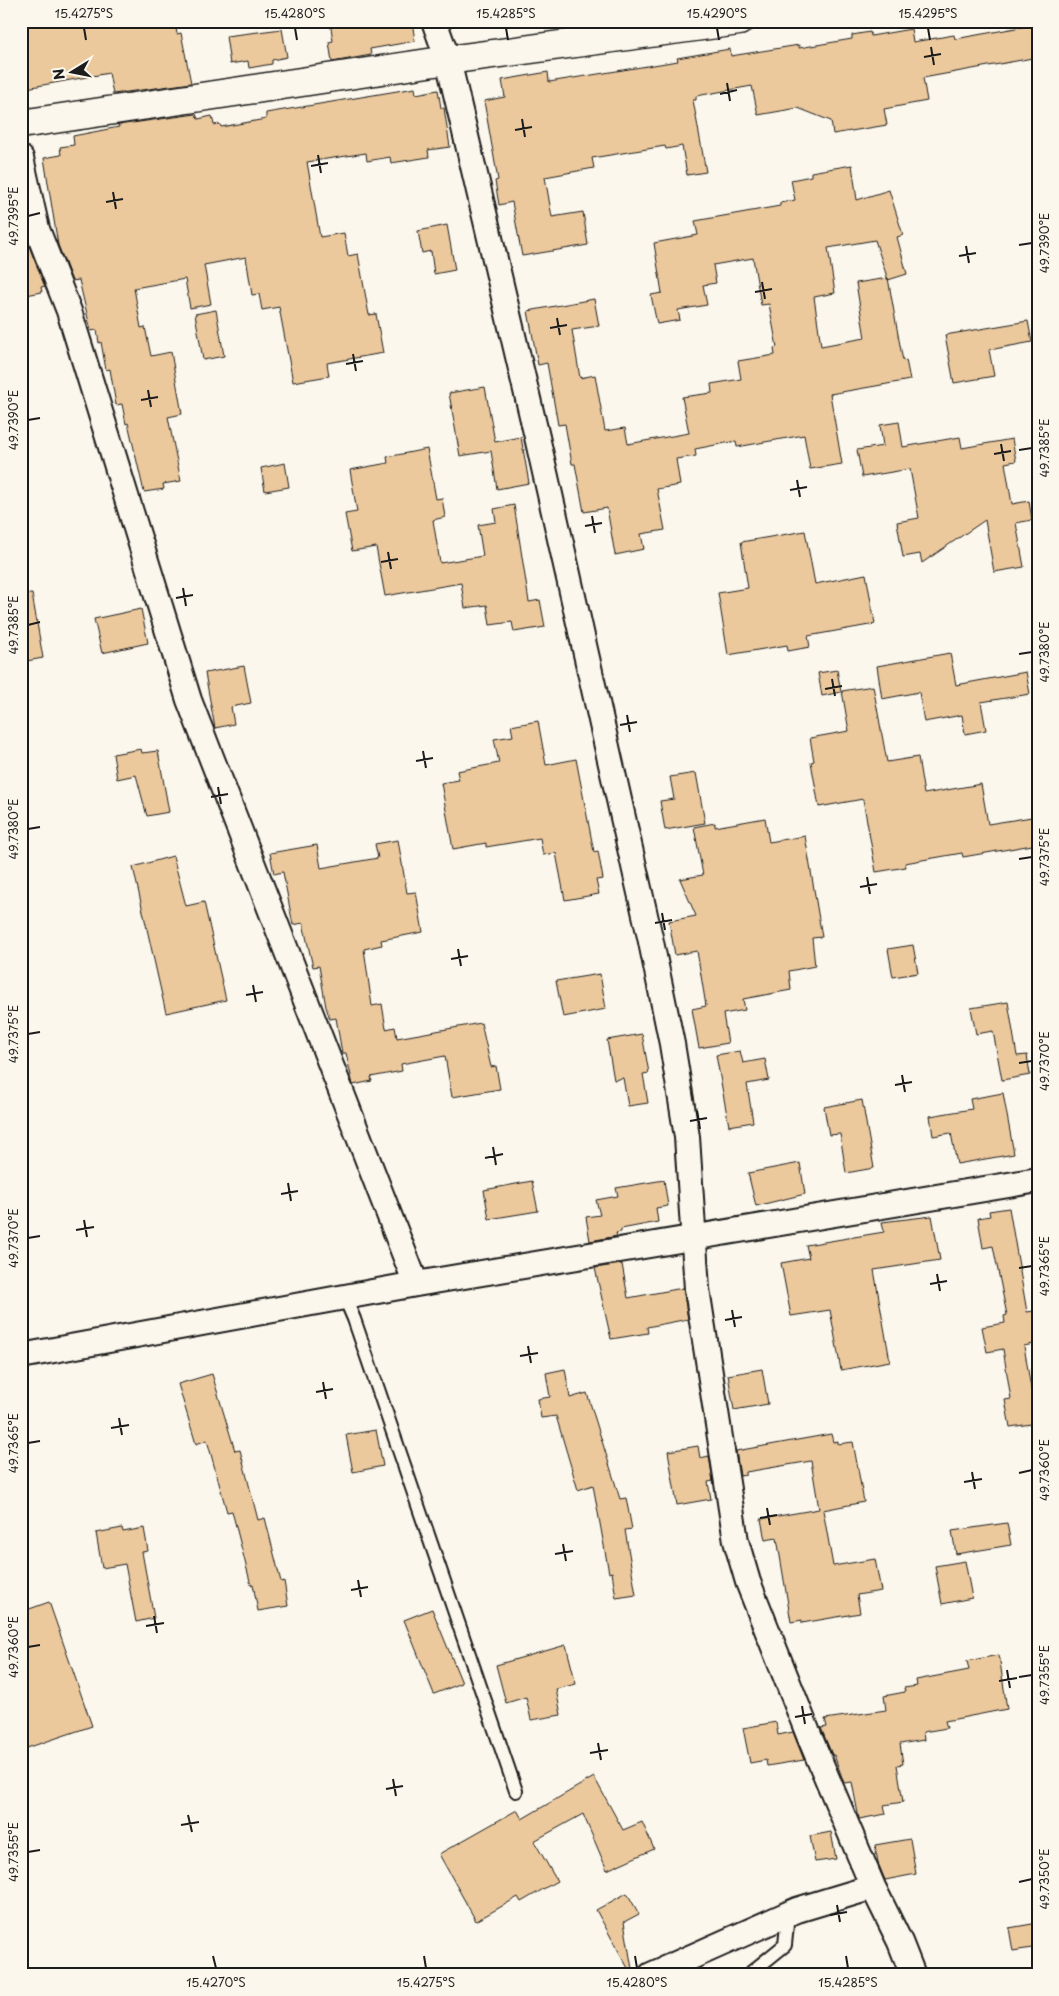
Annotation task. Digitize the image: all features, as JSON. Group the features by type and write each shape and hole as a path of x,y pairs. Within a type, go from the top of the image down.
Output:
{"main road":[{"path":"21,124 448,60 739,21"}],"street":[{"path":"434,21 448,60 537,437 650,937 672,1044 687,1137 697,1289 710,1383 738,1550 748,1582 810,1738 873,1887 900,1942 913,1975"},
{"path":"21,158 37,229 69,311 189,700 416,1284"},
{"path":"21,1356 416,1284 1038,1180"},
{"path":"650,1975 809,1905 873,1887"}],"lane":[{"path":"345,1298 354,1318 516,1791"},
{"path":"748,1975 785,1945 788,1914"}],"building":[{"path":"21,21 175,21 177,34 181,33 191,83 113,94 109,73 21,89"},
{"path":"330,21 412,21 415,41 370,49 371,55 332,62 329,42 333,41"},
{"path":"1038,24 1038,57 923,78 927,101 884,109 887,125 833,134 831,121 798,108 758,115 752,86 696,96 696,100 693,100 706,172 687,175 682,146 666,149 665,146 592,158 594,168 545,177 552,217 583,212 588,245 522,256 512,202 499,205 495,181 498,180 484,101 505,97 502,80 548,72 549,82 678,61 677,58 730,49 731,56 799,45 799,48 852,39 852,35 870,32 871,36 911,29 913,42 954,35 955,39"},
{"path":"282,29 287,57 272,60 272,64 249,68 248,61 230,64 226,36"},
{"path":"415,88 416,94 438,90 441,108 444,108 450,147 428,150 429,157 391,163 390,157 367,161 366,153 307,162 320,237 344,233 348,256 358,254 369,315 376,314 383,353 327,363 329,376 293,382 279,307 262,310 259,294 252,295 246,257 204,265 211,304 190,308 185,279 134,288 141,328 145,327 151,356 171,352 182,414 168,417 181,481 163,484 164,489 144,492 128,423 126,424 122,404 116,405 110,369 106,370 97,330 91,331 79,280 72,281 58,245 44,158 61,155 60,147 74,145 73,136 119,127 118,125 196,114 198,119 212,116 214,125 220,124 221,127 266,119 266,113"},
{"path":"852,165 857,200 889,190 903,235 897,237 907,274 888,280 903,361 906,360 910,380 830,394 842,464 810,469 804,435 737,447 736,441 695,449 696,456 676,459 680,485 657,489 665,530 641,534 644,549 615,555 607,508 584,512 575,464 572,464 565,424 558,425 547,363 538,365 528,311 594,299 599,326 572,330 580,378 595,375 605,431 625,428 628,444 689,433 682,397 712,393 711,384 741,379 738,361 775,355 774,348 777,347 769,304 761,305 753,258 713,265 716,283 703,285 707,305 678,310 680,320 657,324 651,295 662,293 654,243 698,235 695,221 780,206 780,203 795,200 791,180 811,176 811,172","holes":["875,240 887,278 856,283 865,338 821,346 814,297 835,293 828,248"]},
{"path":"447,225 455,270 434,274 431,251 422,253 418,231"},
{"path":"25,236 45,286 41,287 42,292 21,296 21,237"},
{"path":"216,310 224,356 203,360 195,314"},
{"path":"1028,321 1032,342 989,350 994,376 954,383 945,335"},
{"path":"485,387 495,442 521,437 529,483 497,489 491,451 460,456 449,393"},
{"path":"899,422 903,447 960,437 962,448 1012,439 1016,461 1005,463 1012,504 1029,501 1032,520 1016,523 1024,567 994,572 985,520 922,563 920,554 903,557 897,522 919,518 910,469 862,477 857,450 883,446 880,425"},
{"path":"427,449 436,499 442,498 445,517 433,520 440,563 483,556 478,525 496,522 494,509 514,505 529,602 540,600 545,627 514,632 512,622 490,625 487,605 465,608 461,583 385,596 376,547 352,551 345,514 357,512 350,470 388,463 387,457"},
{"path":"285,463 289,487 265,491 261,468"},
{"path":"805,531 815,584 866,574 875,624 808,636 810,647 788,651 787,645 728,655 718,593 748,588 741,542"},
{"path":"32,594 43,658 21,662 21,595"},
{"path":"141,609 148,643 102,653 94,619"},
{"path":"950,653 956,685 1026,672 1030,694 981,702 986,730 965,734 962,715 924,722 919,692 882,699 877,666"},
{"path":"244,666 251,703 231,707 234,724 215,728 205,673"},
{"path":"837,670 841,692 822,696 818,673"},
{"path":"873,686 887,762 918,757 924,794 981,784 988,824 1038,816 1038,844 963,857 962,853 905,863 906,867 876,872 863,799 819,807 811,762 814,761 810,738 849,731 842,691"},
{"path":"538,721 546,765 576,759 594,852 598,851 603,879 596,880 599,894 565,900 556,853 543,855 540,838 486,847 486,843 453,849 441,783 459,780 457,771 499,763 494,739 513,736 511,726"},
{"path":"141,749 142,753 158,751 169,812 147,816 136,775 117,779 113,754"},
{"path":"696,773 705,823 665,830 660,801 674,799 670,777"},
{"path":"765,818 769,842 805,836 822,937 812,938 815,966 789,971 791,990 743,999 745,1010 723,1014 728,1043 699,1048 692,1009 706,1006 697,951 675,955 669,921 696,916 680,879 703,875 694,827 715,823 715,827"},
{"path":"398,840 407,893 416,892 423,932 381,940 382,945 364,949 372,1006 382,1004 386,1029 395,1027 397,1038 481,1023 491,1067 496,1066 500,1089 452,1097 445,1056 401,1064 402,1071 371,1077 372,1081 353,1085 346,1053 342,1053 336,1018 330,1019 326,1007 319,966 313,967 303,923 293,925 283,872 274,874 270,853 317,845 321,868 378,858 375,844"},
{"path":"173,856 186,906 204,902 226,1000 166,1013 133,867"},
{"path":"913,945 918,973 893,977 888,949"},
{"path":"600,974 606,1009 563,1017 556,981"},
{"path":"1008,1002 1017,1056 1027,1055 1030,1075 1002,1080 993,1031 976,1034 971,1008"},
{"path":"642,1034 649,1073 643,1074 648,1103 628,1106 623,1078 614,1080 607,1040"},
{"path":"740,1051 743,1063 765,1059 769,1080 747,1084 753,1122 729,1126 716,1055"},
{"path":"1003,1093 1014,1154 957,1164 951,1133 933,1136 930,1116 972,1109 970,1099"},
{"path":"862,1100 874,1168 846,1173 840,1134 829,1135 824,1107"},
{"path":"800,1163 805,1194 756,1206 748,1173"},
{"path":"664,1180 668,1206 656,1208 658,1222 621,1229 621,1232 616,1233 617,1236 590,1241 586,1217 600,1215 596,1200 618,1196 616,1188"},
{"path":"532,1181 538,1211 489,1219 484,1190"},
{"path":"1009,1208 1027,1312 1034,1311 1038,1332 1038,1343 1024,1346 1032,1395 1038,1394 1038,1423 1010,1427 1005,1400 1011,1399 1003,1349 987,1352 982,1327 1005,1323 1004,1316 1007,1315 993,1246 983,1248 978,1218 990,1216 989,1211"},
{"path":"932,1216 940,1260 874,1270 890,1361 841,1370 830,1310 791,1316 781,1263 809,1258 806,1245 884,1232 882,1222"},
{"path":"622,1264 628,1298 683,1288 688,1319 647,1327 648,1333 611,1339 595,1268"},
{"path":"565,1369 570,1398 587,1393 620,1499 626,1498 632,1529 625,1530 636,1595 616,1598 612,1572 609,1573 593,1485 578,1490 556,1416 541,1418 538,1399 550,1397 546,1373"},
{"path":"762,1369 768,1404 734,1410 728,1375"},
{"path":"212,1374 235,1451 240,1450 258,1520 265,1518 281,1582 284,1581 288,1606 258,1611 253,1584 251,1585 232,1511 227,1512 207,1440 196,1444 178,1384"},
{"path":"376,1430 383,1466 353,1472 346,1435"},
{"path":"831,1434 833,1442 838,1441 838,1444 853,1442 864,1502 823,1510 833,1566 875,1559 881,1591 857,1595 860,1613 802,1623 802,1620 791,1622 777,1538 765,1540 761,1519 819,1509 811,1461 746,1472 746,1475 740,1476 736,1451"},
{"path":"698,1446 700,1458 709,1456 713,1481 708,1482 711,1499 677,1505 668,1451"},
{"path":"1007,1523 1011,1545 956,1554 952,1531"},
{"path":"122,1528 123,1532 144,1528 148,1551 142,1552 154,1618 136,1622 125,1564 102,1568 96,1533"},
{"path":"965,1561 972,1598 942,1604 935,1566"},
{"path":"49,1602 92,1726 21,1750 21,1612"},
{"path":"432,1609 462,1683 434,1694 404,1620"},
{"path":"566,1645 576,1684 556,1689 561,1715 531,1720 526,1697 506,1703 496,1665"},
{"path":"999,1655 1007,1709 945,1721 947,1728 923,1732 924,1740 900,1744 903,1764 897,1765 903,1802 884,1805 886,1814 859,1819 852,1782 844,1783 834,1755 832,1755 821,1728 827,1727 825,1719 886,1710 884,1696 905,1692 904,1688 917,1686 916,1680 969,1670 967,1661"},
{"path":"776,1722 778,1735 793,1732 804,1760 767,1766 766,1760 750,1763 743,1728"},
{"path":"594,1777 623,1830 642,1822 654,1849 607,1870 583,1814 534,1841 557,1881 521,1902 518,1897 476,1921 439,1854 517,1810 522,1819"},
{"path":"831,1832 836,1859 815,1862 810,1836"},
{"path":"910,1839 916,1874 885,1880 878,1863 875,1845"},
{"path":"627,1893 639,1914 624,1922 632,1969 629,1970 596,1910"},
{"path":"1038,1923 1038,1947 1013,1951 1009,1928"}]}
